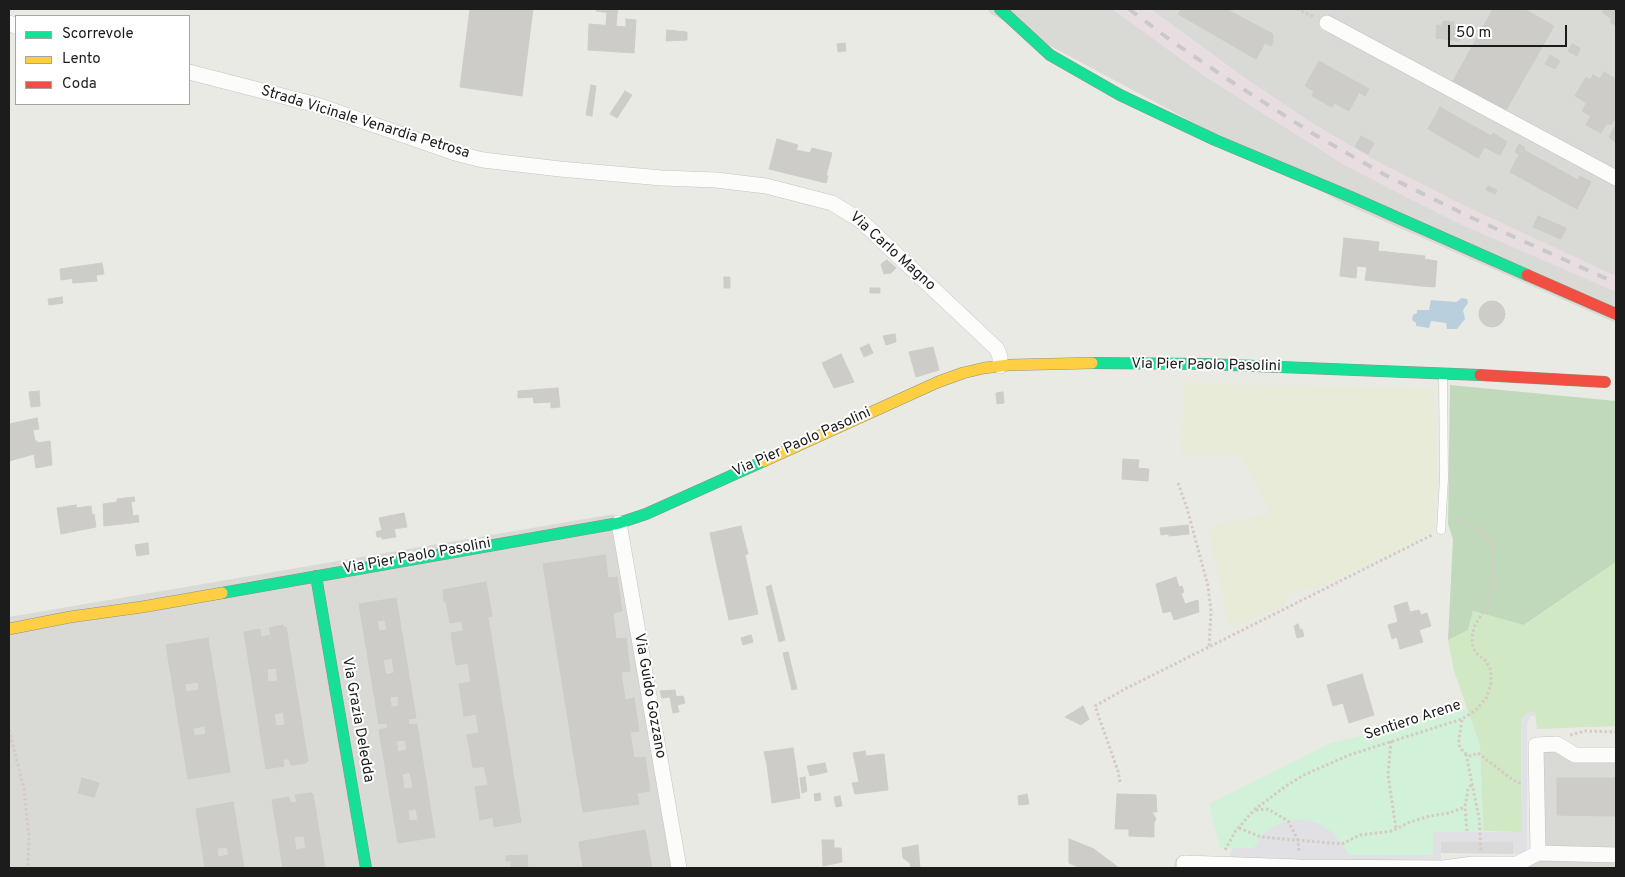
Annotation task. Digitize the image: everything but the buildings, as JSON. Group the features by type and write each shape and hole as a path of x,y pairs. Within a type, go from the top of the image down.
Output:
{"street":[{"path":"1000,9 1050,55 1120,96 1215,140 1352,197 1616,314"},
{"path":"1327,23 1616,178"},
{"name":"Strada Vicinale Venardia Petrosa","path":"190,72 317,105 465,156 526,165 662,178"},
{"name":"Via Carlo Magno","path":"662,178 716,180 766,186 832,204 846,211 860,220 997,349 1000,366"},
{"name":"Via Pier Paolo Pasolini","path":"9,629 619,523 646,514 938,382 962,373 1000,366 1056,363 1206,364 1613,382"},
{"name":"Via Guido Gozzano","path":"619,523 679,868"},
{"name":"Via Grazia Deledda","path":"316,576 366,868"},
{"path":"1538,853 1536,745 1557,744 1575,755 1616,756"},
{"path":"1184,866 1443,868 1481,864 1517,864 1538,853 1616,855"}],"lane":[{"path":"1441,530 1443,511 1443,373"}],"path":[{"path":"1178,483 1187,508 1208,586 1211,611 1209,648"},
{"name":"Sentiero Arene","path":"1223,865 1226,846 1254,810 1304,775 1349,755 1462,719 1476,710 1486,697 1491,683 1491,671 1486,661 1476,654 1472,638 1474,627 1489,602 1494,574 1494,550 1485,534 1474,526 1454,520 1443,511"},
{"path":"1120,782 1118,771 1095,706 1441,530"},
{"path":"1462,719 1459,745 1464,753 1471,756 1478,753 1512,780 1522,784 1537,785"},
{"path":"9,730 24,789 29,837 28,868"},
{"path":"1557,744 1568,736 1585,731 1616,732"},
{"path":"1391,741 1388,775 1396,829"},
{"path":"1466,754 1479,818 1481,864"},
{"path":"1467,831 1465,806 1468,788 1472,784"},
{"path":"1240,828 1260,837 1342,844 1360,835 1396,829 1410,822 1449,813 1465,806"},
{"path":"1254,810 1268,809 1283,816 1288,821 1298,840 1299,866"}],"shaded area":[{"path":"987,9 1616,9 1616,323 1345,204 991,14"},
{"path":"1112,9 1151,9 1244,77 1309,121 1375,160 1461,204 1616,276 1616,292 1455,222 1344,165 1204,76"},
{"path":"614,514 686,868 9,868 9,617"},
{"path":"1529,712 1535,712 1536,716 1530,716 1527,724 1527,853 1513,854 1513,842 1441,842 1441,861 1234,860 1231,858 1230,854 1234,848 1254,848 1262,835 1274,826 1301,819 1318,823 1332,832 1349,855 1433,855 1433,832 1522,832 1521,719"},
{"path":"1530,743 1577,749 1616,749 1616,868 1174,868 1177,858 1185,856 1227,859 1441,863 1516,859 1532,850"},
{"path":"1441,842 1513,842 1513,854 1441,853"}],"green space":[{"path":"1184,382 1435,389 1437,476 1435,525 1428,535 1399,550 1313,590 1312,587 1288,596 1287,605 1229,628 1208,527 1270,513 1242,456 1181,454"},
{"path":"1450,385 1616,401 1616,562 1524,625 1473,611 1468,630 1448,640 1453,539 1448,524"},
{"path":"1616,562 1616,726 1537,729 1535,712 1521,719 1522,832 1483,831 1480,746 1454,671 1448,640 1468,630 1473,611 1525,625"},
{"path":"1467,709 1480,746 1484,842 1441,842 1441,861 1230,854 1232,849 1220,848 1209,804 1328,744"}],"water":[{"path":"1462,298 1467,299 1468,303 1463,310 1465,319 1457,329 1447,329 1446,323 1431,321 1429,328 1416,326 1416,323 1412,320 1417,310 1429,310 1431,300 1456,302"}],"railway":[{"path":"1129,9 1229,80 1312,133 1385,175 1470,217 1616,283"}],"traffic: fast":[{"path":"1000,9 1050,55 1120,95 1215,140 1351,197 1527,275"},
{"path":"1092,363 1206,364 1480,375"},
{"path":"222,593 619,523 646,514 764,461"},
{"path":"316,576 366,868"}],"traffic: slow":[{"path":"764,461 938,382 963,373 1009,365 1092,363"},
{"path":"9,629 70,617 222,593"}],"traffic: jam":[{"path":"1527,275 1616,314"},
{"path":"1480,375 1605,382"}]}
